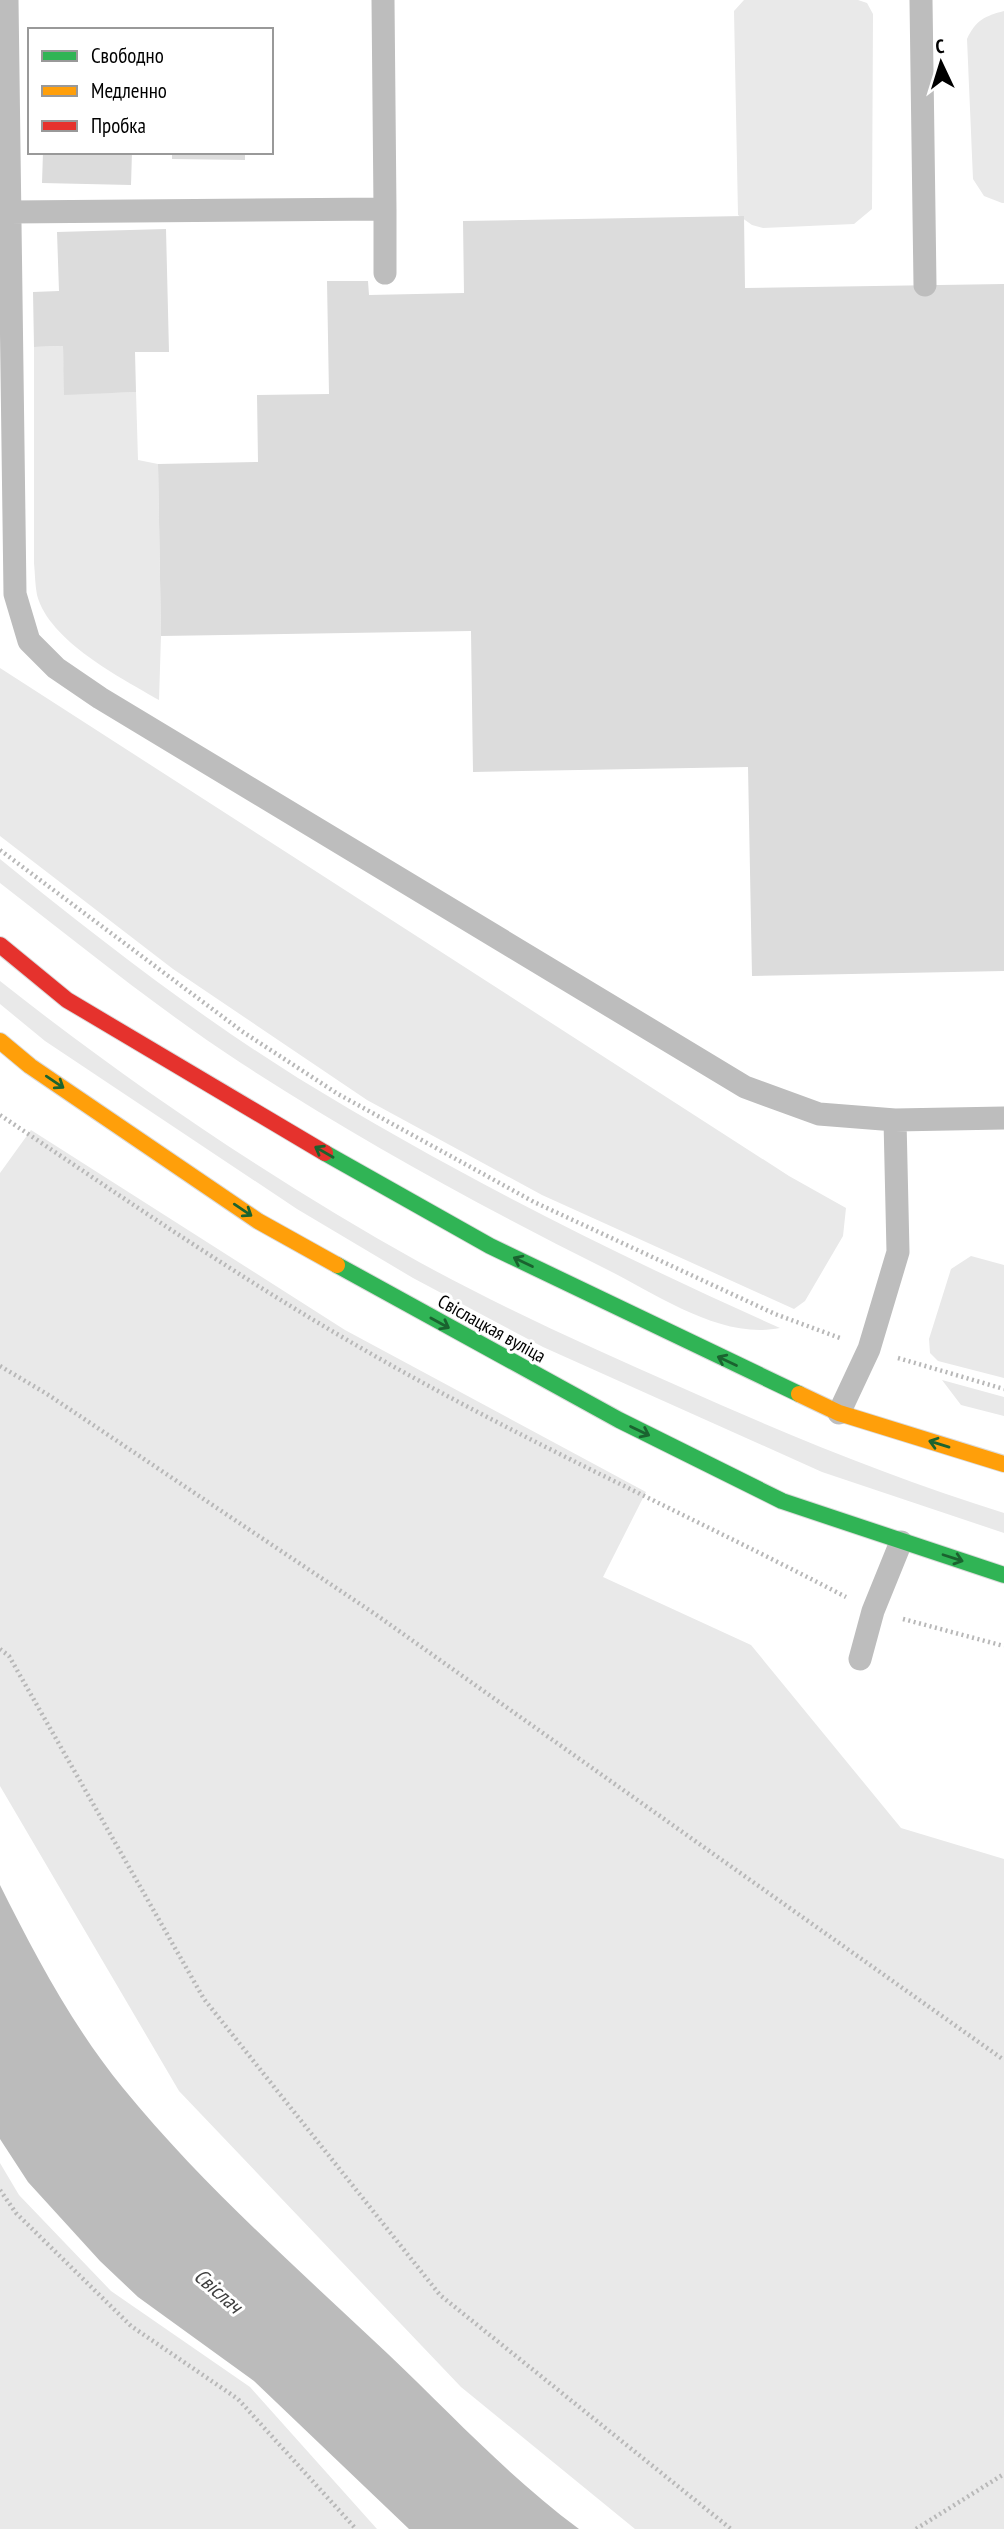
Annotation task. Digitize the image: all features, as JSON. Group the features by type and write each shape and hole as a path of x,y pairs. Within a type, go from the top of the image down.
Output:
{"main road":[{"path":"0,945 67,1000 279,1127 490,1246 677,1338 839,1413 1004,1464"},
{"name":"Свіслацкая вуліца","path":"0,1041 30,1066 258,1221 619,1420 782,1501 1004,1575"}],"lane":[{"path":"7,0 15,594 29,641 56,668 100,698 745,1087 819,1114 895,1120 1004,1118"},
{"path":"383,0 385,273"},
{"path":"921,0 925,285"},
{"path":"10,212 385,209"},
{"path":"839,1413 869,1349 898,1252 895,1120"},
{"path":"860,1659 873,1611 901,1542"}],"path":[{"path":"0,850 243,1032 338,1094 534,1202 775,1314 869,1349 1004,1389"},
{"path":"0,1115 178,1237 362,1349 593,1470 873,1611 1004,1646"},
{"path":"0,1366 58,1401 375,1614 1004,2060"},
{"path":"0,1649 9,1656 204,1999 440,2295 731,2529"},
{"path":"0,2190 16,2213 131,2326 238,2399 356,2529"},
{"path":"916,2529 1004,2474"}],"shaded area":[{"path":"744,0 858,0 867,3 873,14 872,209 854,224 763,228 752,225 738,215 734,11"},
{"path":"1004,11 1002,203 984,196 973,179 967,39 982,20"},
{"path":"63,346 65,394 136,392 138,460 158,464 161,636 159,700 107,669 71,643 44,612 37,595 34,563 34,347"},
{"path":"0,668 789,1176 846,1208 843,1236 805,1301 794,1309 542,1195 367,1100 173,969 0,836"},
{"path":"0,859 72,917 221,1027 356,1113 535,1211 780,1328 757,1330 735,1327 712,1321 667,1302 466,1196 330,1118 241,1063 179,1020 0,883"},
{"path":"0,981 100,1057 204,1130 419,1262 547,1327 758,1421 880,1470 1004,1513 1004,1533 822,1472 543,1347 413,1278 297,1209 45,1041 0,1004"},
{"path":"31,1130 345,1330 646,1492 603,1577 751,1645 901,1828 1004,1859 1004,2529 635,2529 461,2387 179,2091 0,1786 0,1173"},
{"path":"971,1256 1004,1265 1004,1378 938,1361 930,1353 929,1339 951,1269"},
{"path":"942,1380 1004,1397 1004,1416 961,1405"},
{"path":"0,2163 19,2195 111,2291 250,2387 377,2529 0,2529"}],"water":[{"name":"Свіслач","path":"0,1885 71,2015 123,2088 185,2159 481,2444 528,2488 579,2529 409,2529 254,2381 138,2297 100,2261 28,2182 0,2139"}],"building":[{"path":"43,154 132,154 131,185 42,183"},
{"path":"172,154 245,154 245,160 172,159"},
{"path":"744,216 745,288 1004,284 1004,971 752,976 748,767 473,772 471,631 161,636 158,464 258,462 257,395 329,394 327,281 368,281 369,295 464,293 463,221"},
{"path":"166,229 169,352 135,352 136,392 64,395 63,346 34,347 33,292 59,291 57,232"}],"traffic: fast":[{"path":"325,1153 490,1246 799,1394"},
{"path":"337,1265 619,1420 782,1501 1004,1575"}],"traffic: slow":[{"path":"0,1041 30,1066 258,1221 337,1265"},
{"path":"799,1394 839,1413 1004,1464"}],"traffic: jam":[{"path":"0,945 67,1000 325,1153"}]}
